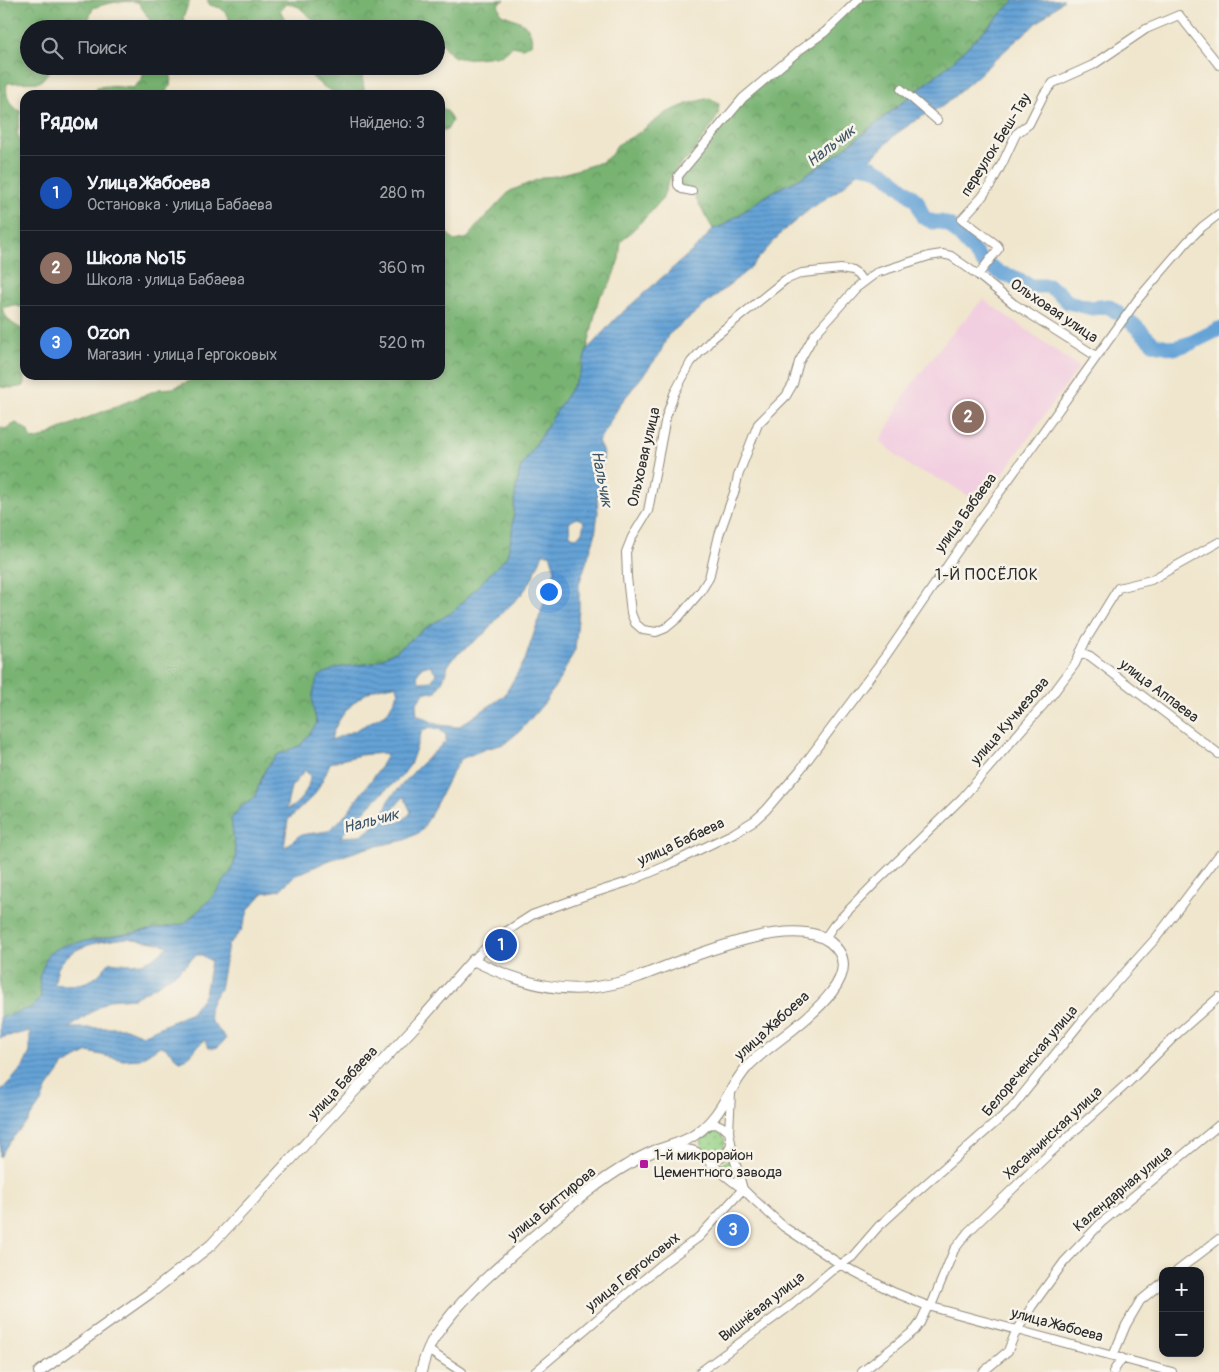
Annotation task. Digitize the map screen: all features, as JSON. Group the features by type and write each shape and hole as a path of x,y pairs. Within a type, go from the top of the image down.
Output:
{"street":[{"path":"692,191 682,189 678,185 677,178 679,173 721,126 733,107 801,49 825,32 858,0"},
{"name":"переулок Беш-Тау","path":"981,272 999,248 962,219 982,197 998,173 1016,134 1029,124 1048,88 1058,79 1093,65 1146,29 1179,15 1219,65"},
{"path":"902,90 937,119"},
{"name":"улица Бабаева","path":"39,1372 153,1291 211,1245 256,1200 473,960 496,938 532,915 628,882 666,866 734,834 755,820 795,777 852,702 1138,299 1187,242 1219,214"},
{"name":"Ольховая улица","path":"863,282 852,271 841,270 809,272 784,280 713,338 691,362 674,394 666,417 648,511 632,537 626,552 626,577 631,613 635,623 643,630 656,632 666,628 678,618 701,591 709,578 719,535 738,476 758,424 786,396 793,384 799,362 814,335 863,282 876,273 942,254 959,260 981,272 1014,304 1096,356"},
{"name":"улица Кучмезова","path":"825,938 834,925 876,882 963,797 1052,695 1075,664 1080,652 1118,588 1151,580 1219,542"},
{"name":"улица Аппаева","path":"1080,652 1090,656 1219,754"},
{"name":"Белореченская улица","path":"840,1264 852,1257 903,1204 1011,1109 1084,1017 1161,931 1219,855"},
{"path":"473,960 513,978 566,988 586,988 630,979 708,950 740,941 790,933 808,933 825,938"},
{"name":"улица Жабоева","path":"825,938 835,946 843,958 844,968 842,977 813,1012 748,1066 734,1085 731,1093 729,1132 743,1189 768,1215 784,1227 840,1264 893,1292 930,1306 1172,1372"},
{"name":"Хасаньинская улица","path":"862,1372 915,1330 930,1306 954,1250 968,1232 1042,1160 1219,997"},
{"name":"улица Биттирова","path":"420,1372 434,1337 449,1318 518,1250 590,1190 626,1165 699,1131 714,1118 731,1093"},
{"path":"729,1132 716,1124 712,1124 699,1131 694,1140 696,1151 743,1189"},
{"name":"Календарная улица","path":"983,1372 1008,1351 1014,1336 1032,1306 1064,1262 1091,1232 1219,1125"},
{"path":"704,1159 722,1158 729,1151 731,1141"},
{"path":"658,1150 681,1149 696,1151"},
{"name":"улица Гергоковых","path":"534,1372 661,1265 699,1237 743,1189"},
{"path":"1182,1267 1219,1239"},
{"name":"Вишнёвая улица","path":"700,1372 790,1306 840,1264"},
{"path":"1113,1356 1126,1325 1140,1301 1159,1285"},
{"path":"428,1350 462,1372"},
{"path":"1113,1372 1122,1358"}],"shaded area":[{"path":"983,299 1079,367 981,504 948,483 911,467 880,442 906,392 942,345"}],"green space":[{"path":"0,0 190,0 184,20 150,20 138,2 126,1 109,3 93,8 88,20 20,20 20,75 46,75 40,82 7,83 9,100 20,111 17,134 20,139 20,307 13,305 2,308 11,322 20,328 20,380 24,380 24,386 13,388 0,387"},
{"path":"207,0 505,0 498,3 501,14 518,20 526,26 532,43 523,48 512,46 506,53 499,55 459,58 455,57 445,47 445,20 313,20 299,7 288,3 280,10 285,20 229,20 229,17 221,8 210,5"},
{"path":"858,0 1015,0 949,65 831,159 799,179 772,192 724,225 713,229 692,192 682,189 678,176 727,115"},
{"path":"143,75 171,75 168,90 95,90 97,87 108,86 133,88 142,79"},
{"path":"311,75 364,75 362,76 364,90 330,90"},
{"path":"709,98 719,104 718,115 691,156 671,176 662,199 621,242 619,259 609,286 599,297 579,376 520,469 508,556 454,611 424,629 397,651 373,663 336,668 313,708 317,723 301,745 277,755 265,770 254,798 241,807 231,819 236,857 231,872 212,898 184,924 64,945 39,977 41,996 33,1007 0,1018 0,427 5,429 16,423 27,430 33,440 45,437 55,431 159,389 173,388 192,380 445,380 445,230 455,241 468,238 510,191 544,177 556,176 602,162 611,155 617,145 637,134 666,113 687,104"},
{"path":"445,110 452,121 447,130 445,130"},
{"path":"713,1131 722,1134 725,1143 722,1152 713,1155 704,1152 701,1143 704,1134"},
{"path":"730,1159 734,1173 731,1175 720,1165"}],"water":[{"path":"1015,0 1064,0 943,106 921,117 897,133 844,186 810,209 782,232 750,268 668,335 659,355 621,403 598,442 604,453 597,498 598,512 595,536 579,584 579,609 575,650 545,702 521,730 504,744 485,749 461,759 420,832 405,840 367,848 330,860 294,876 280,890 263,893 249,909 241,931 228,945 220,989 212,1000 209,1010 211,1021 226,1038 220,1045 216,1048 208,1047 205,1040 192,1054 180,1061 164,1047 160,1046 140,1059 123,1060 88,1052 64,1065 46,1090 41,1102 27,1122 9,1142 0,1157 0,1092 23,1067 30,1052 30,1031 0,1038 0,1018 33,1007 41,996 39,977 48,954 64,945 184,924 212,898 231,872 236,857 231,819 241,807 254,798 265,770 277,755 301,745 317,723 312,699 319,676 336,668 373,663 397,651 424,629 454,611 507,556 512,533 515,495 520,469 579,376 587,350 616,318 699,245 713,229 724,225 772,192 799,179 831,159 949,65","holes":["576,518 582,520 584,523 582,532 577,538 570,535 569,523","543,554 550,554 555,570 525,660 504,696 458,727 439,725 417,715 416,704 425,692 435,693 453,658 486,632 521,595 531,581","430,665 436,673 432,681 419,682 417,676 420,668","395,685 399,692 387,713 356,730 331,740 337,724 353,703 367,693","430,727 439,729 446,735 446,741 419,766 389,799 384,813 372,828 360,836 340,837 381,794 401,777 410,765 422,731","384,753 387,755 378,771 343,818 328,831 300,835 284,848 288,820 315,794 330,763 360,755","304,770 310,775 310,780 303,796 291,808 286,810 291,787","404,797 411,812 401,821 388,823 392,812","127,938 168,946 161,953 142,963 110,962 96,977 84,983 54,984 57,970 63,960 79,949 98,942","196,955 202,955 211,961 205,994 191,1013 143,1035 126,1028 69,1028 109,1000 134,998 180,970"]}],"waterway":[{"path":"845,163 872,167 886,174 917,201 923,217 933,222 941,222 951,226 982,261 1002,274 1011,276 1030,286 1048,286 1058,292 1068,302 1092,308 1108,306 1133,324 1154,344 1174,348 1191,343 1219,329"}],"place":[{"name":"Школа №15","path":"968,417"},
{"name":"Улица Жабоева","path":"501,945"},
{"name":"1-й микрорайон Цементного завода","path":"644,1164"},
{"name":"Ozon","path":"733,1230"}],"district":[{"name":"1-Й ПОСЁЛОК","path":"987,575"}],"water label":[{"name":"Нальчик","path":"831,146"},
{"name":"Нальчик","path":"602,479"},
{"name":"Нальчик","path":"371,821"}]}
